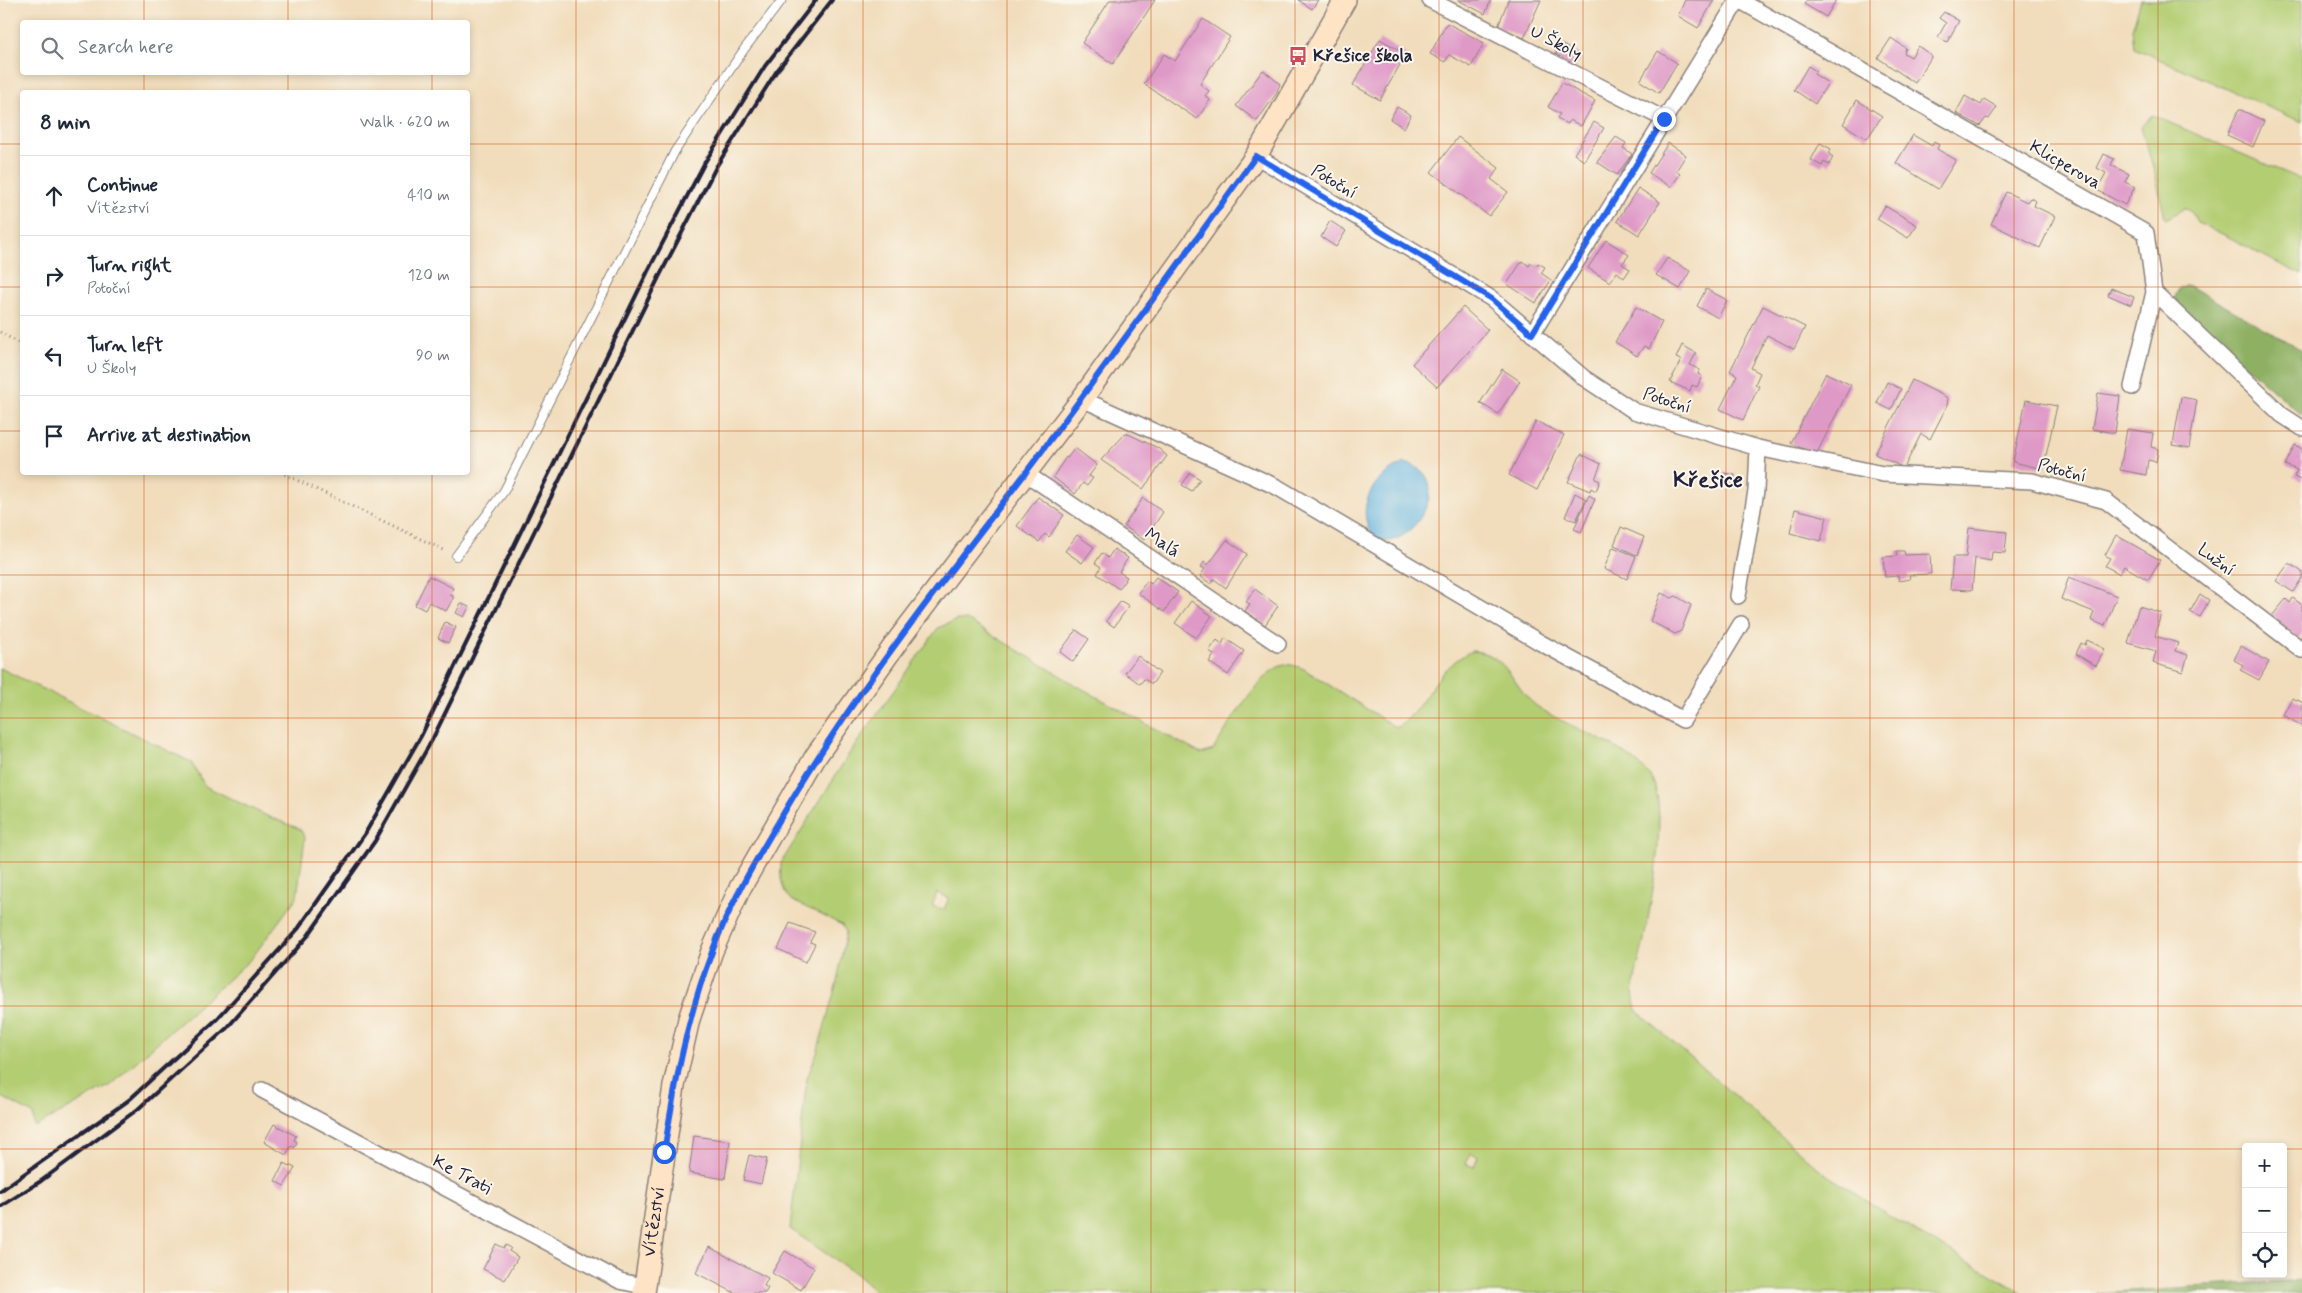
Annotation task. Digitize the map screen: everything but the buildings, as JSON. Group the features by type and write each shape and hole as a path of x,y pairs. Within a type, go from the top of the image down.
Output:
{"main road":[{"name":"Vítězství","path":"646,1290 674,1086 689,1019 712,951 740,888 816,756 899,638 1082,399 1256,156 1345,0"}],"street":[{"name":"U Školy","path":"1430,0 1664,119"},
{"path":"1532,334 1738,0"},
{"name":"Klicperova","path":"1738,0 2146,233 2154,292"},
{"name":"Potoční","path":"1256,156 1492,299 1584,378 1634,411 1758,448 1883,474 2032,481 2106,501"},
{"path":"2132,387 2154,292"},
{"path":"2154,292 2282,415 2302,428"},
{"path":"1082,399 1277,487 1541,643 1683,720 1741,624"},
{"path":"1738,596 1756,491 1758,448"},
{"name":"Malá","path":"1025,473 1278,644"},
{"name":"Lužní","path":"2106,501 2302,650"},
{"name":"Ke Trati","path":"262,1090 620,1281 646,1290"}],"lane":[{"path":"456,556 504,491 675,151 745,48 782,0"}],"path":[{"path":"0,332 20,344"},
{"path":"286,475 456,556"}],"green space":[{"path":"2141,0 2302,0 2302,122 2134,48 2132,29"},
{"path":"2152,115 2302,180 2302,275 2197,223 2193,214 2187,209 2165,219 2156,177 2141,127"},
{"path":"2188,285 2302,350 2302,415 2181,309 2175,297 2179,289"},
{"path":"956,620 967,620 1081,688 1201,754 1213,750 1262,679 1284,665 1304,669 1395,727 1399,727 1418,707 1439,677 1458,659 1471,651 1484,653 1494,658 1503,665 1531,701 1541,709 1624,753 1648,773 1655,786 1659,830 1657,856 1650,907 1635,978 1634,995 1637,1011 1821,1171 1896,1220 2023,1293 877,1293 856,1274 790,1229 807,1078 817,1053 837,982 846,932 842,925 791,900 785,892 782,883 781,863 847,757 938,628","holes":["937,893 949,898 944,909 932,906","1471,1153 1478,1156 1474,1167 1466,1164"]},
{"path":"0,668 191,762 205,786 267,816 300,829 305,838 297,897 251,959 109,1086 37,1126 34,1126 33,1114 0,1096"},
{"path":"2302,1280 2302,1293 2096,1293"}],"water":[{"path":"1405,463 1421,471 1429,483 1429,497 1424,512 1402,536 1390,541 1378,539 1371,533 1367,524 1365,514 1369,495 1380,479"}],"railway":[{"path":"0,1191 129,1100 217,1019 298,929 366,832 421,736 648,271 705,162 765,66 816,0"},
{"path":"0,1207 41,1181 138,1109 227,1028 307,937 375,841 432,740 659,277 716,167 776,72 832,0"}],"place":[{"name":"Křešice škola","path":"1298,56"}],"district":[{"name":"Křešice","path":"1708,481"}],"route":[{"path":"664,1152 674,1086 689,1019 712,951 740,888 816,756 899,638 1082,399 1256,156 1492,299 1532,334 1664,119"}]}
